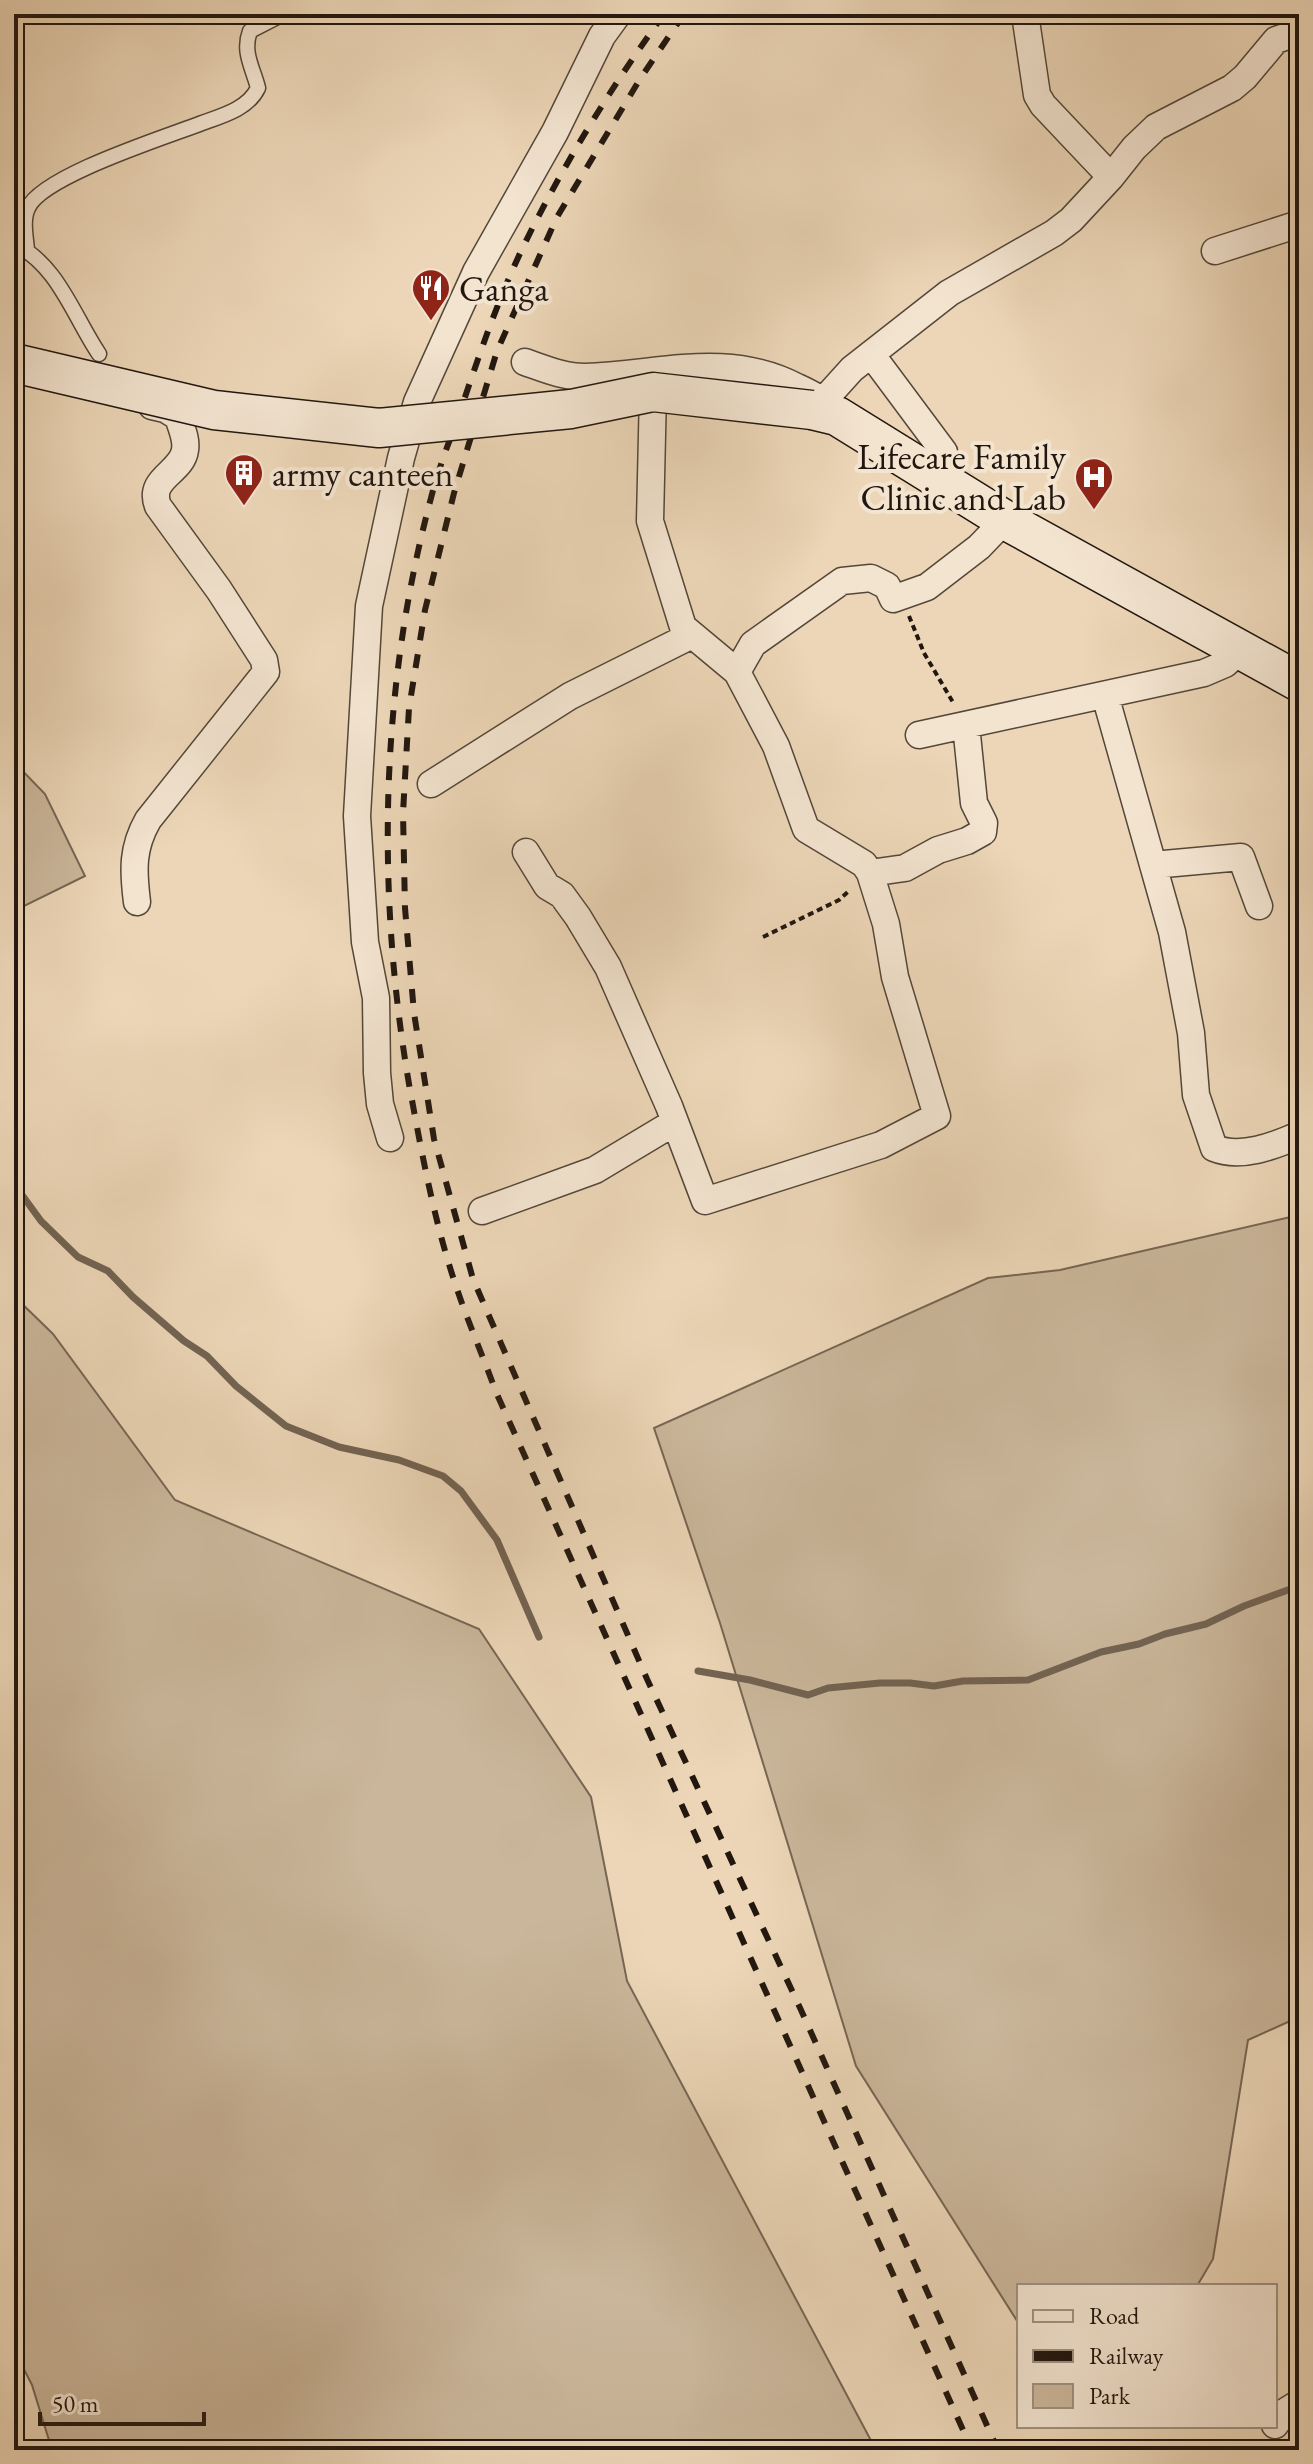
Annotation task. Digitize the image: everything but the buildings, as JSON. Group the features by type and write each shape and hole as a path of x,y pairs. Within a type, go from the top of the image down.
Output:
{"main road":[{"path":"14,363 214,410 379,428 571,409 653,392 824,409 1005,520 1299,682"}],"street":[{"path":"390,1138 380,1104 376,998 365,942 357,816 369,606 374,578 417,402 476,272 555,132 602,36 618,14"},
{"path":"1025,14 1037,95 1111,177"},
{"path":"525,362 552,372 586,377 714,365 783,380 824,409 852,369 949,293 1054,233 1071,220 1156,127 1232,88 1276,40 1299,32"},
{"path":"1215,251 1299,224"},
{"path":"871,354 944,452 948,485"},
{"path":"14,373 165,409 178,417 186,447 184,456 158,483 155,499 219,590 266,667 262,679 148,820 135,847 133,871 137,902"},
{"path":"526,852 547,886 562,895 578,917 608,967 675,1122 705,1201 881,1145 937,1116 895,977 886,924 870,873 864,864 806,829 776,746 737,672 683,627 650,521 653,392"},
{"path":"737,672 753,644 842,581 871,578 887,586 893,599 927,587 979,547 1005,520"},
{"path":"431,784 570,696 692,635"},
{"path":"919,735 1204,673 1225,664 1241,650"},
{"path":"1105,695 1172,932 1191,1033 1196,1095 1214,1148 1242,1152 1278,1144 1299,1135"},
{"path":"870,873 905,868 938,850 967,841 983,832 984,823 974,803 963,726"},
{"path":"1153,865 1241,857 1259,906"},
{"path":"482,1211 595,1170 675,1122"},
{"path":"1277,2422 1286,2411 1299,2403"},
{"path":"1274,2428 1271,2442 1275,2450"}],"lane":[{"path":"99,354 42,262 21,247 26,211 33,198 74,173 243,105 258,88 246,53 250,31 283,14"}],"path":[{"path":"900,596 924,653 963,726"},
{"path":"763,937 839,900 870,873"}],"green space":[{"path":"14,762 45,794 85,876 14,911"},
{"path":"1299,1215 1299,2017 1248,2040 1213,2259 1198,2284 1017,2284 1017,2321 856,2066 720,1623 654,1428 988,1278 1060,1270"},
{"path":"14,1296 53,1334 175,1500 479,1629 591,1797 627,1981 876,2450 52,2450 32,2385 14,2350"}],"waterway":[{"path":"14,1184 41,1221 78,1257 108,1271 133,1297 184,1341 207,1356 236,1386 286,1426 339,1447 399,1460 443,1476 461,1491 497,1540 539,1637"},
{"path":"698,1671 808,1695 828,1688 880,1683 934,1686 963,1681 1028,1680 1101,1652 1206,1624 1299,1586"}],"railway":[{"path":"664,14 589,126 524,245 489,329 431,498 401,643 388,790 391,938 398,1011 418,1134 447,1259 496,1392 972,2450"},
{"path":"684,14 640,79 557,217 497,351 454,493 425,610 409,708 403,813 405,908 414,1013 434,1139 473,1279 647,1679 801,2010 998,2450"}],"place":[{"name":"Ganga","path":"431,322"},
{"name":"army canteen","path":"244,507"},
{"name":"Lifecare Family Clinic and Lab","path":"1094,511"}]}
